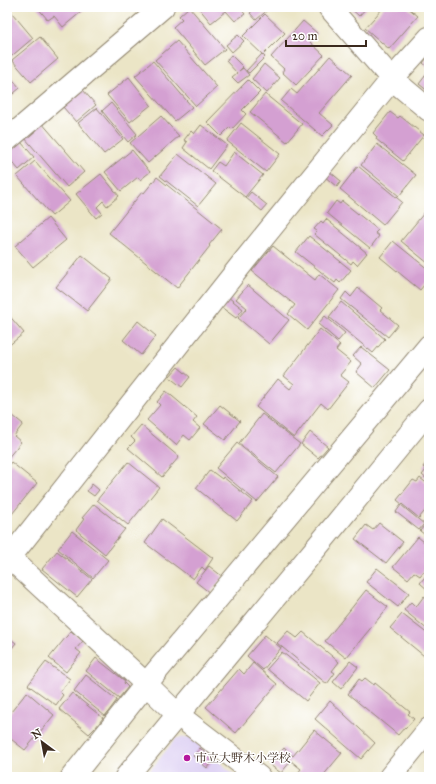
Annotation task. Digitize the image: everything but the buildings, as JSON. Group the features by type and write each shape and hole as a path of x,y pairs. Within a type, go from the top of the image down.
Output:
{"street":[{"path":"7,140 163,7"},
{"path":"329,7 392,79 429,110"},
{"path":"259,777 178,714 8,557 245,260 392,79 429,38"},
{"path":"72,777 146,684 429,346"},
{"path":"126,777 429,410"},
{"path":"390,777 429,729"}],"shaded area":[{"name":"市立大野木小学校","path":"190,737 237,777 145,777 176,738"}],"place":[{"name":"市立大野木小学校","path":"187,758"}]}
